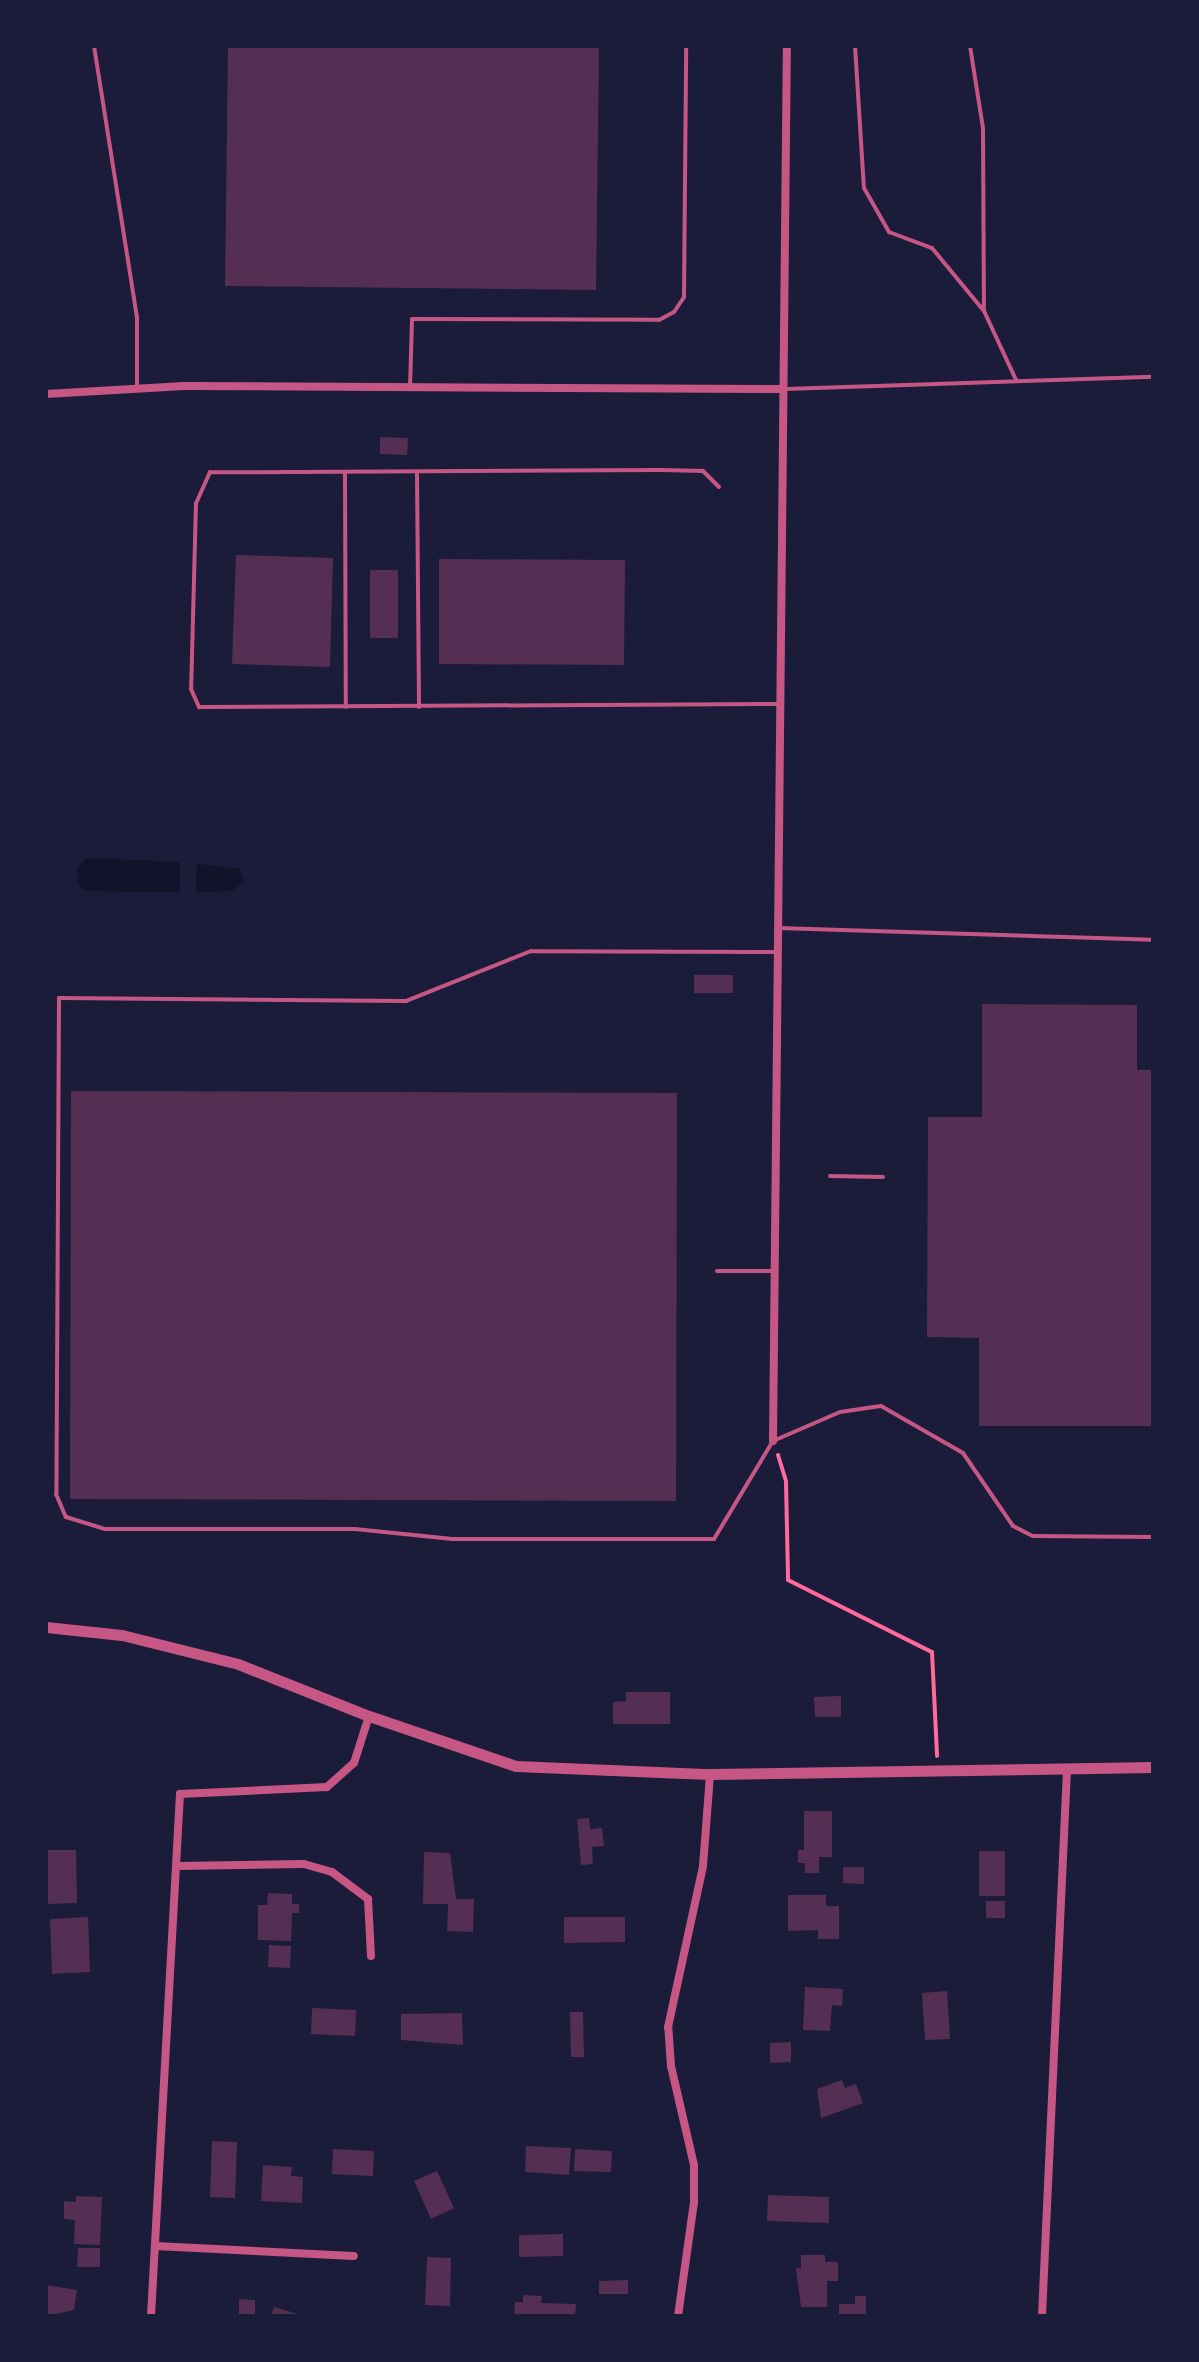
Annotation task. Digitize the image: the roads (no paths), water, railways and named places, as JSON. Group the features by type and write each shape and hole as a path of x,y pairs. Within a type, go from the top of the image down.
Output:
{"street":[{"path":"773,1441 787,46"},
{"path":"46,394 137,388 783,389"},
{"path":"46,1627 122,1635 238,1664 369,1716 516,1766 710,1774 1153,1767"},
{"path":"151,2316 180,1794 327,1787 354,1763 369,1716"},
{"path":"1042,2316 1067,1769"},
{"path":"678,2316 694,2202 694,2165 671,2066 668,2027 703,1866 710,1774"},
{"path":"177,1866 304,1864 332,1872 368,1899 371,1956"},
{"path":"155,2246 354,2256"}],"lane":[{"path":"94,46 137,317 137,388"},
{"path":"410,390 412,319 659,320 674,312 684,297 686,46"},
{"path":"855,46 864,188 889,232 932,248 984,311 1016,380"},
{"path":"970,46 983,128 984,311"},
{"path":"783,389 1153,377"},
{"path":"719,487 703,471 417,474 210,472 196,503 191,689 199,707 781,704"},
{"path":"345,473 346,708"},
{"path":"417,474 419,708"},
{"path":"778,928 1153,940"},
{"path":"778,952 531,951 406,1001 59,998 56,1494 66,1517 105,1529 355,1529 452,1539 714,1539 773,1441 840,1412 881,1406 963,1453 1013,1526 1033,1536 1153,1537"},
{"path":"830,1176 883,1177"},
{"path":"717,1271 775,1271"}]}
